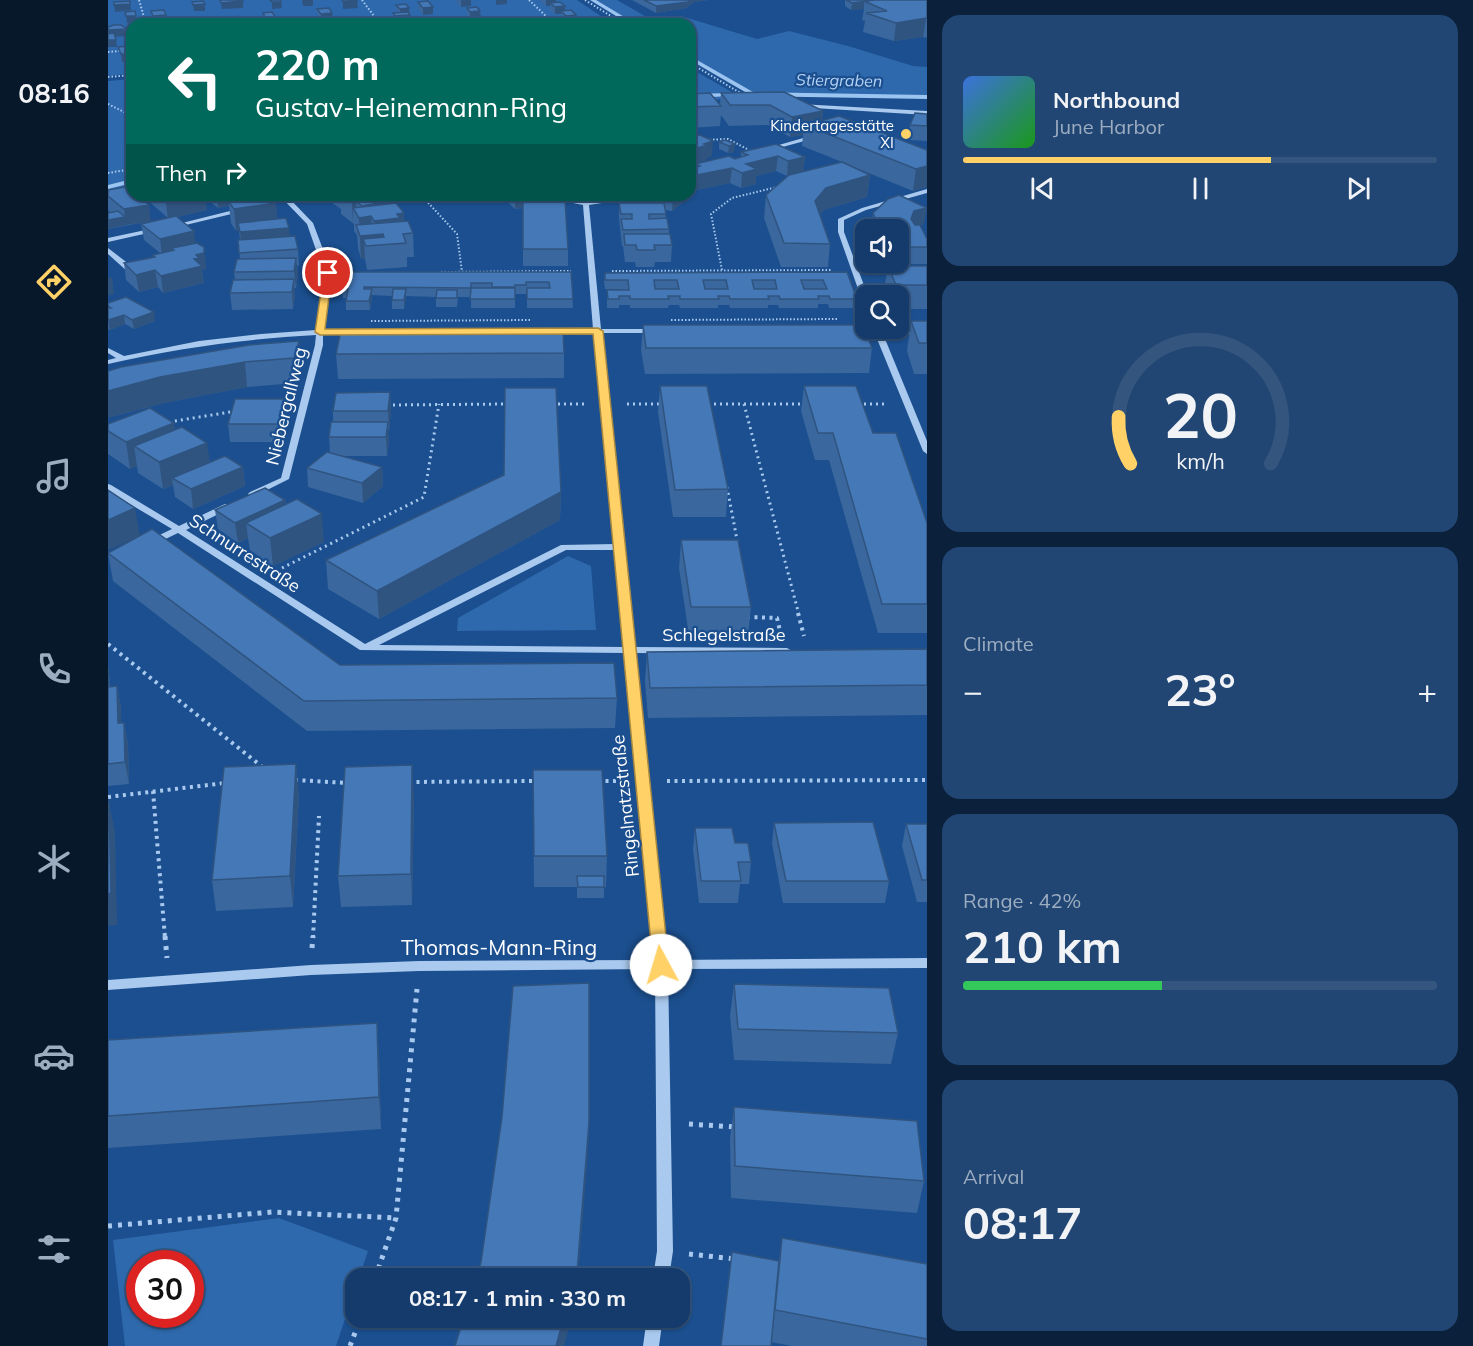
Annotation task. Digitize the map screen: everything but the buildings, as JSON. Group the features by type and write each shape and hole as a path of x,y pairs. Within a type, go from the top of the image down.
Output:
{"street":[{"path":"802,113 794,108 927,114"},
{"path":"755,154 820,135"},
{"path":"860,285 841,232 841,219 864,209 927,191"},
{"path":"289,201 310,223 328,273 320,332"},
{"path":"575,201 586,203 602,201"},
{"name":"Ringelnatzstraße","path":"586,203 618,547 661,965 665,1122 665,1251 662,1268"},
{"path":"108,240 255,207"},
{"path":"108,250 131,270"},
{"path":"108,362 160,350 272,335 365,330"},
{"path":"537,331 667,331"},
{"path":"842,332 855,331"},
{"path":"909,331 927,332"},
{"name":"Niebergallweg","path":"243,499 285,479 319,345 320,332"},
{"path":"882,339 927,451"},
{"path":"108,350 123,358"},
{"name":"Schnurrestraße","path":"108,487 180,530 364,648"},
{"path":"139,548 232,504"},
{"path":"364,648 564,547 618,547"},
{"path":"364,648 629,651"},
{"name":"Schlegelstraße","path":"629,651 808,651"},
{"name":"Thomas-Mann-Ring","path":"108,985 311,970 430,966 927,963"},
{"path":"651,1346 653,1328"}],"path":[{"path":"139,0 144,18"},
{"path":"362,0 376,18"},
{"path":"529,0 547,17"},
{"path":"585,0 614,18"},
{"path":"534,18 547,17"},
{"path":"108,52 126,50"},
{"path":"696,67 750,99"},
{"path":"108,77 126,76"},
{"path":"108,104 126,113"},
{"path":"699,140 728,139 755,154"},
{"path":"108,173 126,170"},
{"path":"722,270 711,214 717,205 779,186"},
{"path":"427,201 457,234 462,272"},
{"path":"440,272 916,266"},
{"path":"257,581 424,497 439,404"},
{"path":"382,405 509,404"},
{"path":"545,404 662,404"},
{"path":"697,404 809,404"},
{"path":"744,404 808,651"},
{"path":"853,404 909,404"},
{"path":"169,422 239,411"},
{"path":"726,483 740,552"},
{"path":"746,612 748,618 777,618 784,651"},
{"path":"108,644 266,770"},
{"path":"286,778 320,783 354,783"},
{"path":"596,781 927,780"},
{"path":"400,782 538,781"},
{"path":"108,798 231,782"},
{"path":"153,791 169,980"},
{"path":"311,970 319,816"},
{"path":"378,1268 396,1218 416,997"},
{"path":"665,1122 745,1127"},
{"path":"108,1226 272,1212 396,1218"},
{"path":"665,1251 745,1260"},
{"path":"350,1346 357,1328"}],"shaded area":[{"path":"108,0 577,0 604,18 126,18 126,74 108,76"},
{"path":"594,0 617,0 648,18 624,18"},
{"path":"681,16 688,18 660,18"},
{"path":"696,21 757,39 789,31 913,66 927,67 927,96 750,94 696,62"},
{"path":"696,71 744,99 696,100"},
{"path":"126,80 126,187 108,191 108,81"},
{"path":"568,556 591,566 596,630 457,631 458,618"},
{"path":"279,1218 368,1251 362,1268 345,1268 345,1319 336,1346 125,1346 113,1240"}],"waterway":[{"path":"592,0 623,18"},
{"name":"Stiergraben","path":"696,61 752,94 927,97"},
{"name":"Stiergraben","path":"696,96 732,94"},
{"name":"Stiergraben","path":"108,187 126,182"}],"place":[{"name":"Kindertagesstätte XI","path":"906,134"}],"route":[{"path":"328,273 320,332 365,330 598,331 661,965"}]}
